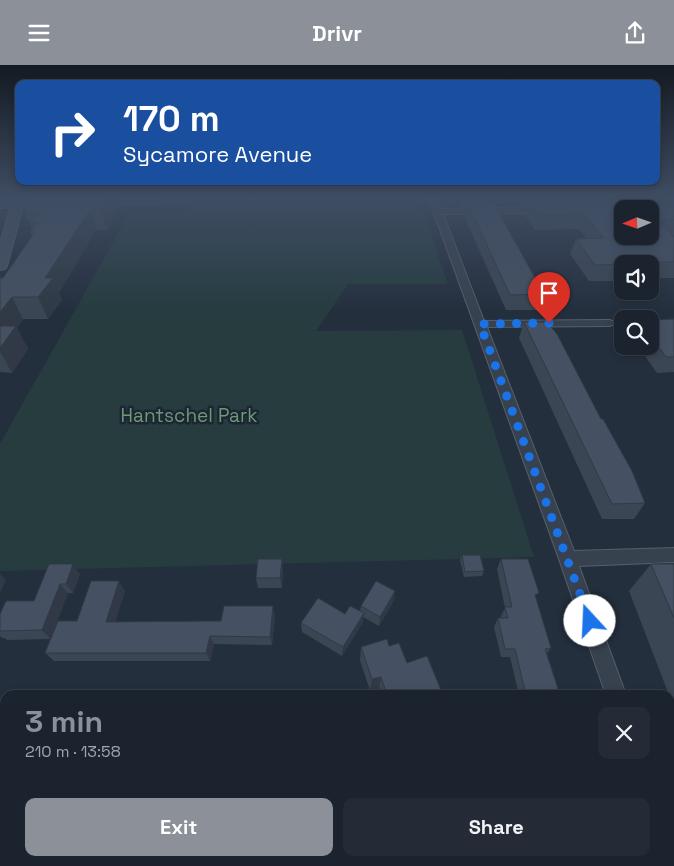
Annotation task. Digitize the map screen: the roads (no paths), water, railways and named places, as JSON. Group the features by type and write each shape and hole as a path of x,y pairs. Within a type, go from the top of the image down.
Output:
{"street":[{"path":"0,266 8,236"},
{"path":"448,236 568,559 614,690"},
{"path":"480,324 610,323"},
{"path":"568,559 674,555"}],"park label":[{"name":"Hantschel Park","path":"189,415"}]}
